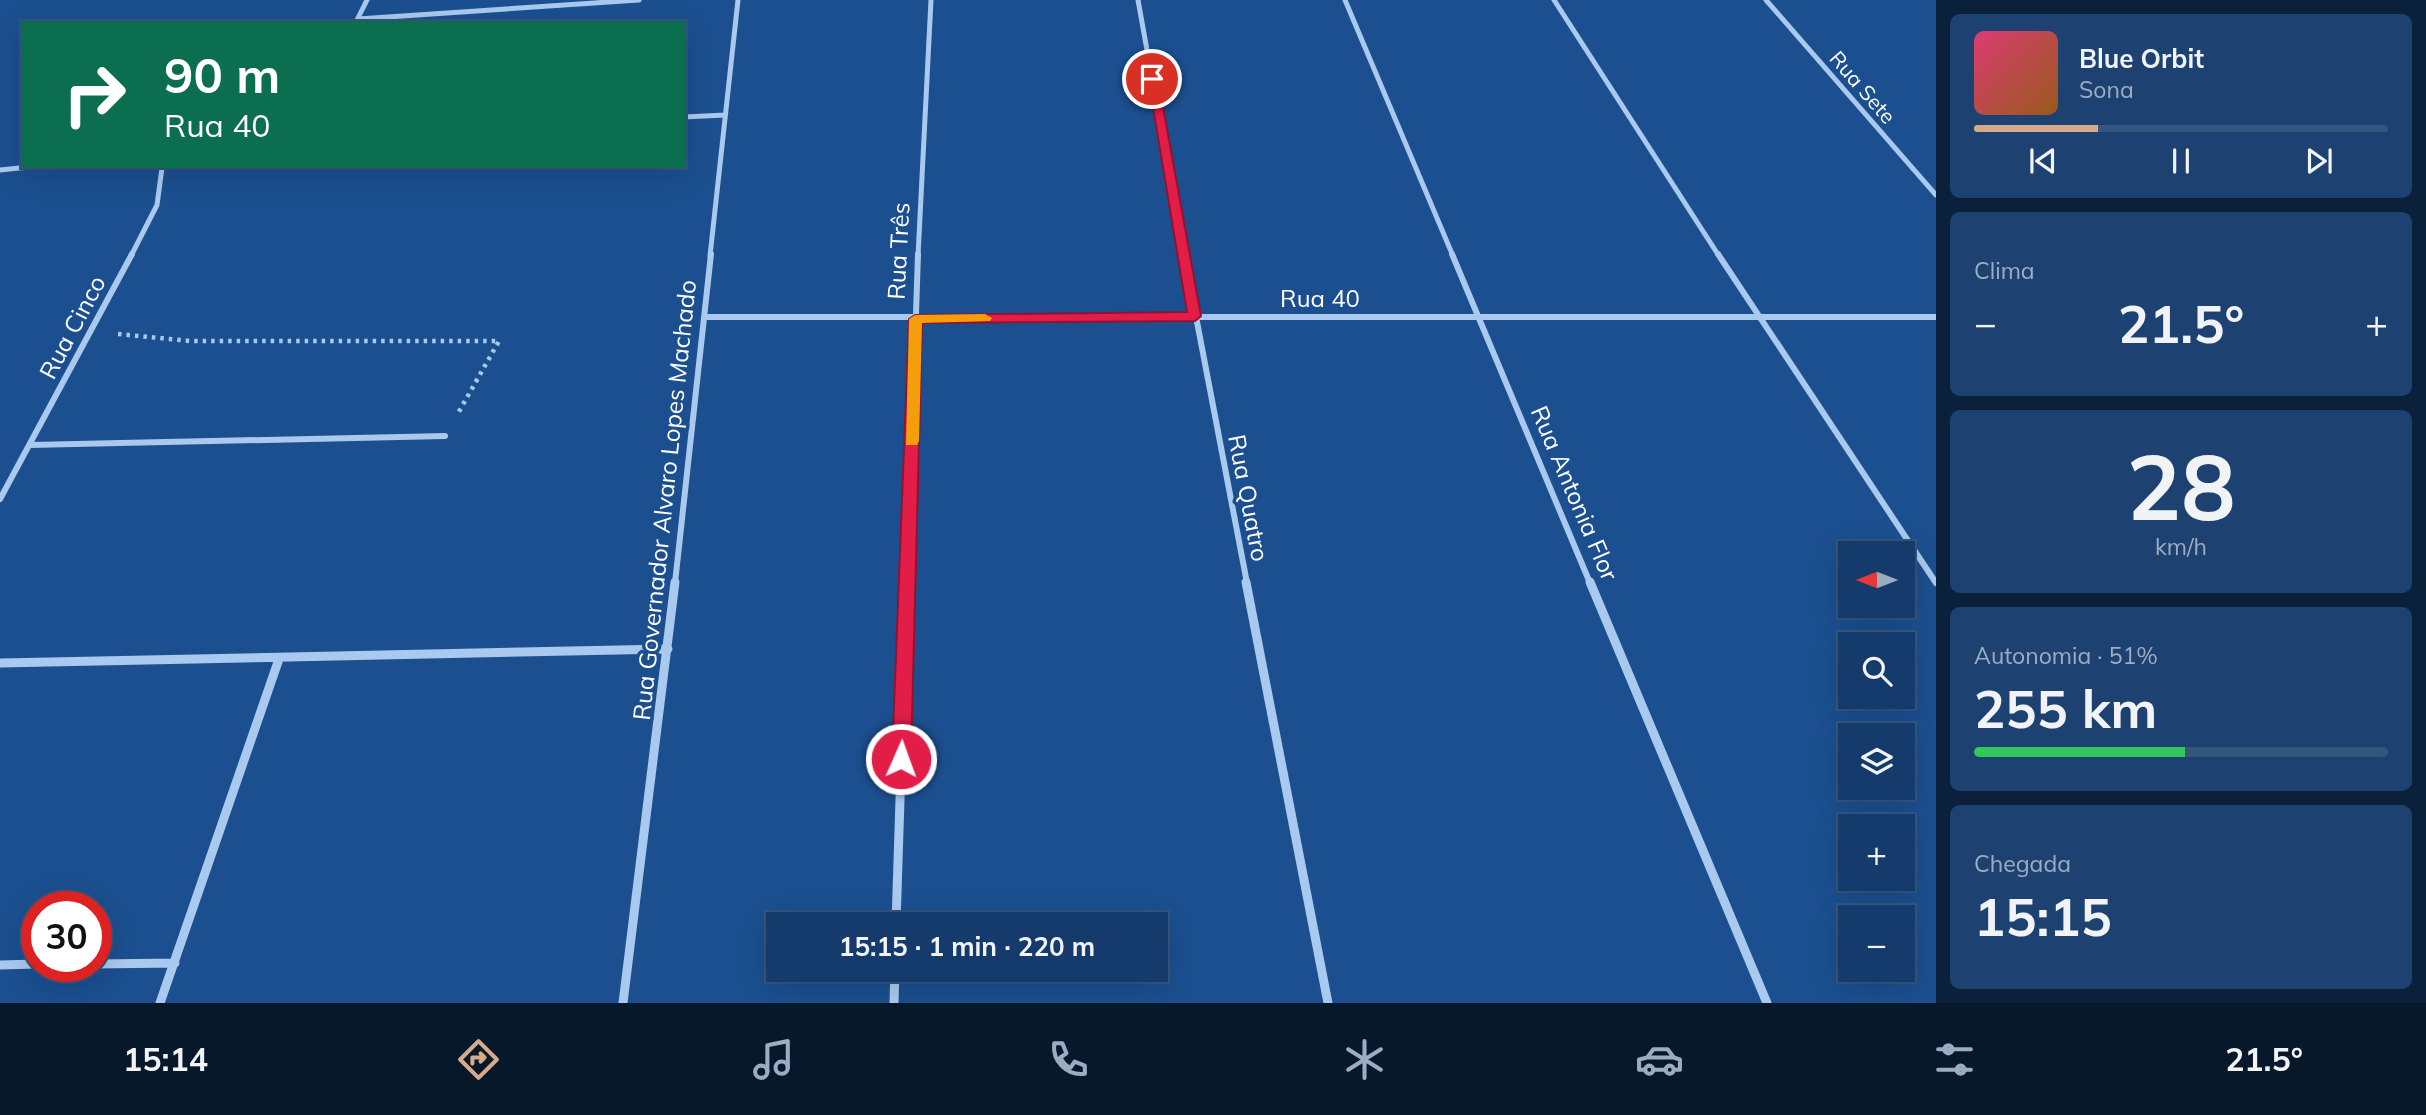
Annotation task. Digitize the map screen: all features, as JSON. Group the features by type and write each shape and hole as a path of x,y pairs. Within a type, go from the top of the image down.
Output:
{"street":[{"path":"367,0 357,21 639,0"},
{"name":"Rua Governador Alvaro Lopes Machado","path":"623,1003 668,649 738,0"},
{"name":"Rua Três","path":"896,912 915,319 930,0"},
{"name":"Rua Quatro","path":"1138,0 1195,316 1328,1003"},
{"name":"Rua Antonia Flor","path":"1345,0 1482,318 1767,1003"},
{"path":"1554,0 1759,318 1936,583"},
{"name":"Rua Sete","path":"1766,0 1936,195"},
{"path":"686,117 725,115"},
{"path":"0,170 21,168"},
{"name":"Rua Cinco","path":"0,499 157,205 160,168"},
{"name":"Rua 40","path":"704,317 1936,317"},
{"path":"30,445 445,436"},
{"path":"0,663 668,649"},
{"path":"160,1003 279,659"},
{"path":"112,964 175,963"},
{"path":"0,965 21,964"},
{"path":"894,1003 895,982"}],"path":[{"path":"92,331 190,341 499,341 445,436"}],"slow traffic":[{"path":"912,441 915,319 985,318"}],"route":[{"path":"901,759 915,319 1195,316 1152,79"}]}
